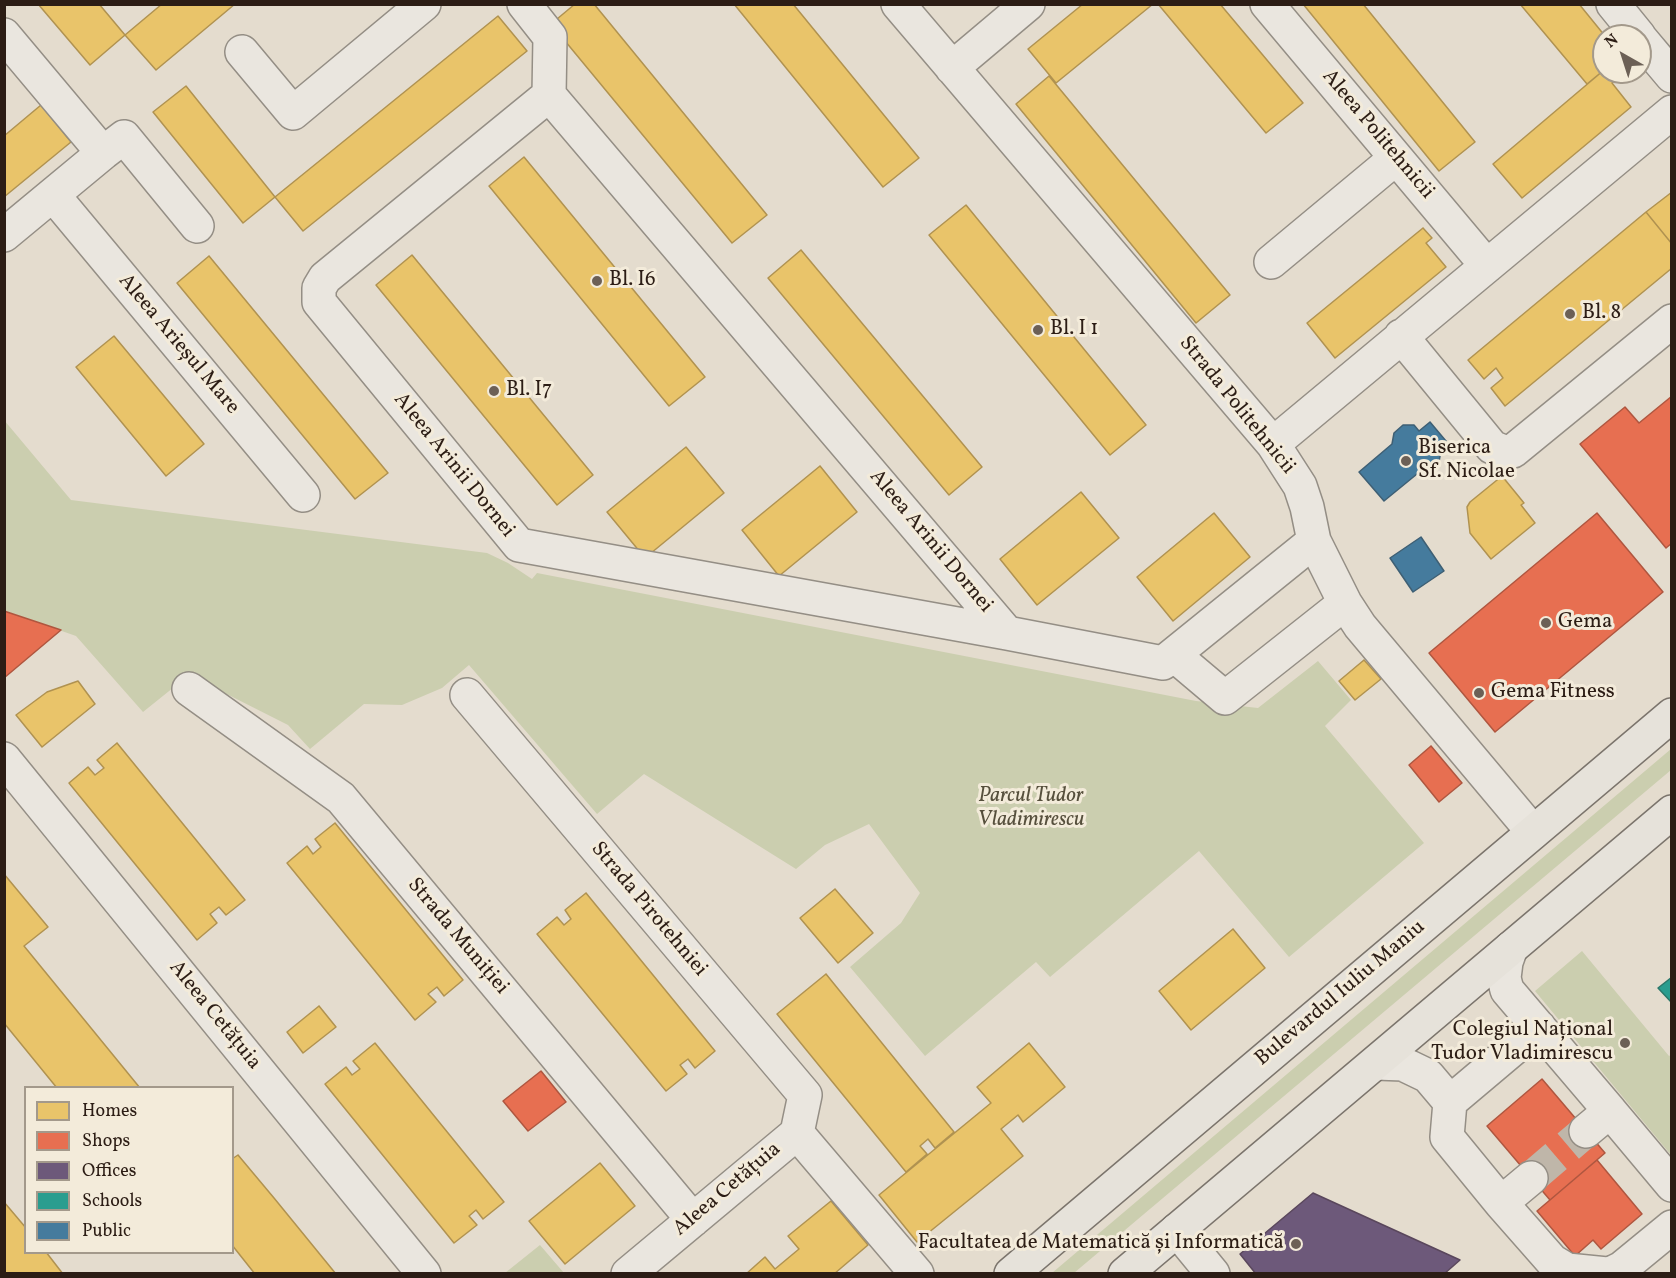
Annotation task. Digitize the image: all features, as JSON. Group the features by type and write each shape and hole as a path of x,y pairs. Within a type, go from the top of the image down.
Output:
{"main road":[{"name":"Bulevardul Iuliu Maniu","path":"1011,1274 1671,715"},
{"path":"1125,1274 1671,812"}],"street":[{"path":"242,52 293,112 424,4"},
{"path":"524,4 550,37 549,95"},
{"name":"Strada Politehnicii","path":"898,4 1273,444 1300,486 1314,541 1345,603 1360,626 1533,832"},
{"path":"952,68 1028,4"},
{"name":"Aleea Politehnicii","path":"1267,4 1486,266"},
{"path":"1613,4 1629,24"},
{"path":"4,35 103,153"},
{"path":"1652,53 1671,76"},
{"name":"Aleea Arinii Dornei","path":"1006,633 549,95 325,278 319,288 319,302 519,545 1163,663 1314,541"},
{"path":"1273,444 1671,112"},
{"path":"4,235 124,137 197,226"},
{"path":"1271,262 1396,158"},
{"name":"Aleea Arieșul Mare","path":"53,195 303,495"},
{"path":"1401,336 1492,447 1504,452 1513,451 1671,321"},
{"path":"1174,655 1225,698 1345,603"},
{"name":"Strada Muniției","path":"189,689 341,798 693,1220"},
{"name":"Strada Pirotehniei","path":"467,695 805,1095 797,1133"},
{"name":"Aleea Cetățuia","path":"7,766 424,1274"},
{"path":"1511,948 1504,978 1507,990 1539,1027 1598,1121 1671,1185"},
{"path":"1539,1027 1450,1102 1447,1137 1552,1262 1568,1270 1609,1274 1622,1268 1671,1227"},
{"path":"1376,1063 1403,1064 1428,1076 1450,1102"},
{"name":"Aleea Cetățuia","path":"628,1274 797,1133 917,1274"},
{"path":"1501,1203 1531,1178"},
{"path":"1178,1230 1213,1274"}],"green space":[{"name":"Parcul Tudor Vladimirescu","path":"4,420 71,500 487,553 508,563 532,579 537,573 1196,701 1258,708 1318,661 1351,700 1325,726 1424,843 1289,957 1199,851 1050,977 1036,962 925,1056 850,967 901,923 920,893 869,824 825,845 796,869 644,774 597,814 469,665 442,688 402,705 364,704 310,749 288,725 189,675 143,712 76,636 5,611"},
{"path":"1671,749 1671,770 1074,1273 1052,1273"},
{"path":"1582,951 1669,1056 1671,1055 1671,1155 1535,991"},
{"path":"540,1245 564,1273 505,1273"}],"building: Homes":[{"path":"38,4 99,4 125,35 90,65"},
{"path":"162,4 235,4 156,70 125,35"},
{"path":"575,4 594,4 767,215 732,243 551,24"},
{"path":"734,4 793,4 919,158 883,187"},
{"path":"1083,4 1153,4 1056,83 1028,49"},
{"path":"1158,4 1220,4 1303,103 1266,133"},
{"path":"1303,4 1363,4 1475,142 1439,171"},
{"path":"1520,4 1579,4 1595,24 1592,24 1592,80 1587,84"},
{"path":"498,16 527,51 303,231 275,197"},
{"path":"1049,76 1230,295 1196,323 1016,104"},
{"path":"1592,80 1592,84 1613,84 1631,107 1522,198 1493,164"},
{"path":"186,86 275,197 243,223 153,112"},
{"path":"41,105 71,142 4,197 4,136"},
{"name":"Bl. I6","path":"524,157 705,377 669,406 489,186"},
{"path":"1672,192 1672,244 1646,212"},
{"name":"Bl. I 1","path":"966,205 1146,425 1110,455 929,235"},
{"name":"Bl. 8","path":"1646,212 1672,244 1672,268 1505,406 1491,388 1503,378 1496,368 1484,379 1468,360"},
{"path":"1423,228 1432,238 1426,243 1446,267 1335,358 1307,323"},
{"path":"801,250 982,467 949,495 768,278"},
{"name":"Bl. I7","path":"412,255 593,475 557,505 376,285"},
{"path":"209,256 388,473 355,499 177,283"},
{"path":"114,336 204,444 166,476 76,367"},
{"path":"686,447 724,493 645,558 607,512"},
{"path":"820,466 857,512 779,576 742,530"},
{"path":"1502,476 1524,503 1521,505 1535,523 1491,559 1470,533 1467,507"},
{"path":"1081,492 1119,538 1037,605 1000,559"},
{"path":"1214,513 1250,557 1173,621 1137,577"},
{"path":"1364,660 1381,679 1355,700 1339,681"},
{"path":"78,681 95,704 42,747 16,715 47,692"},
{"path":"117,743 245,900 226,915 219,907 210,914 217,923 197,940 69,783 88,767 95,775 104,768 97,760"},
{"path":"335,823 463,980 444,996 437,987 428,994 436,1002 415,1020 287,863 307,846 313,854 321,847 315,839"},
{"path":"4,874 48,927 24,946 138,1086 55,1086 4,1023"},
{"path":"835,889 873,933 838,963 800,918"},
{"path":"586,893 715,1051 695,1068 688,1059 680,1065 687,1074 666,1091 537,934 557,917 564,925 571,919 565,910"},
{"path":"1233,929 1265,968 1191,1030 1159,991"},
{"path":"826,974 954,1132 935,1148 928,1139 920,1146 927,1154 906,1172 777,1014"},
{"path":"319,1006 336,1027 303,1053 287,1032"},
{"path":"375,1043 504,1202 483,1219 476,1210 469,1216 477,1225 454,1243 325,1084 346,1067 352,1075 360,1069 353,1061"},
{"path":"1029,1043 1065,1087 1023,1122 1018,1115 1001,1129 1023,1156 917,1242 879,1195 991,1103 977,1087"},
{"path":"238,1155 336,1274 255,1274 234,1248 234,1158"},
{"path":"600,1163 635,1206 565,1264 529,1221"},
{"path":"831,1201 868,1245 834,1274 746,1274 765,1257 775,1269 799,1249 788,1236"},
{"path":"4,1202 24,1226 24,1254 48,1254 63,1274 4,1274"}],"building: Shops":[{"path":"1672,396 1672,543 1666,548 1580,444 1625,407 1639,423"},
{"name":"Gema","path":"1597,513 1663,592 1495,732 1429,653"},
{"path":"4,611 61,630 4,678"},
{"path":"1431,746 1462,783 1439,802 1409,765"},
{"path":"541,1071 566,1102 528,1131 503,1101"},
{"path":"1542,1079 1605,1153 1550,1200 1487,1126"},
{"path":"1597,1160 1642,1214 1601,1249 1593,1240 1575,1256 1537,1211"}],"building: Offices":[{"path":"1313,1193 1460,1260 1444,1274 1256,1274 1240,1254"}],"building: Schools":[{"path":"1672,977 1672,1003 1658,988"}],"building: Public":[{"name":"Biserica Sf. Nicolae","path":"1430,422 1446,441 1435,450 1440,456 1438,467 1428,474 1417,474 1384,501 1359,472 1392,444 1394,433 1403,425 1414,425 1419,431"},
{"path":"1421,537 1444,571 1413,592 1390,558"}],"tunnel":[{"path":"1531,1178 1586,1131"}],"place":[{"name":"Bl. I6","path":"597,281"},
{"name":"Bl. 8","path":"1570,314"},
{"name":"Bl. I 1","path":"1038,330"},
{"name":"Bl. I7","path":"494,391"},
{"name":"Biserica Sf. Nicolae","path":"1406,461"},
{"name":"Gema","path":"1546,623"},
{"name":"Gema Fitness","path":"1479,693"},
{"name":"Colegiul Național Tudor Vladimirescu","path":"1625,1043"},
{"name":"Facultatea de Matematică și Informatică","path":"1296,1244"}]}
